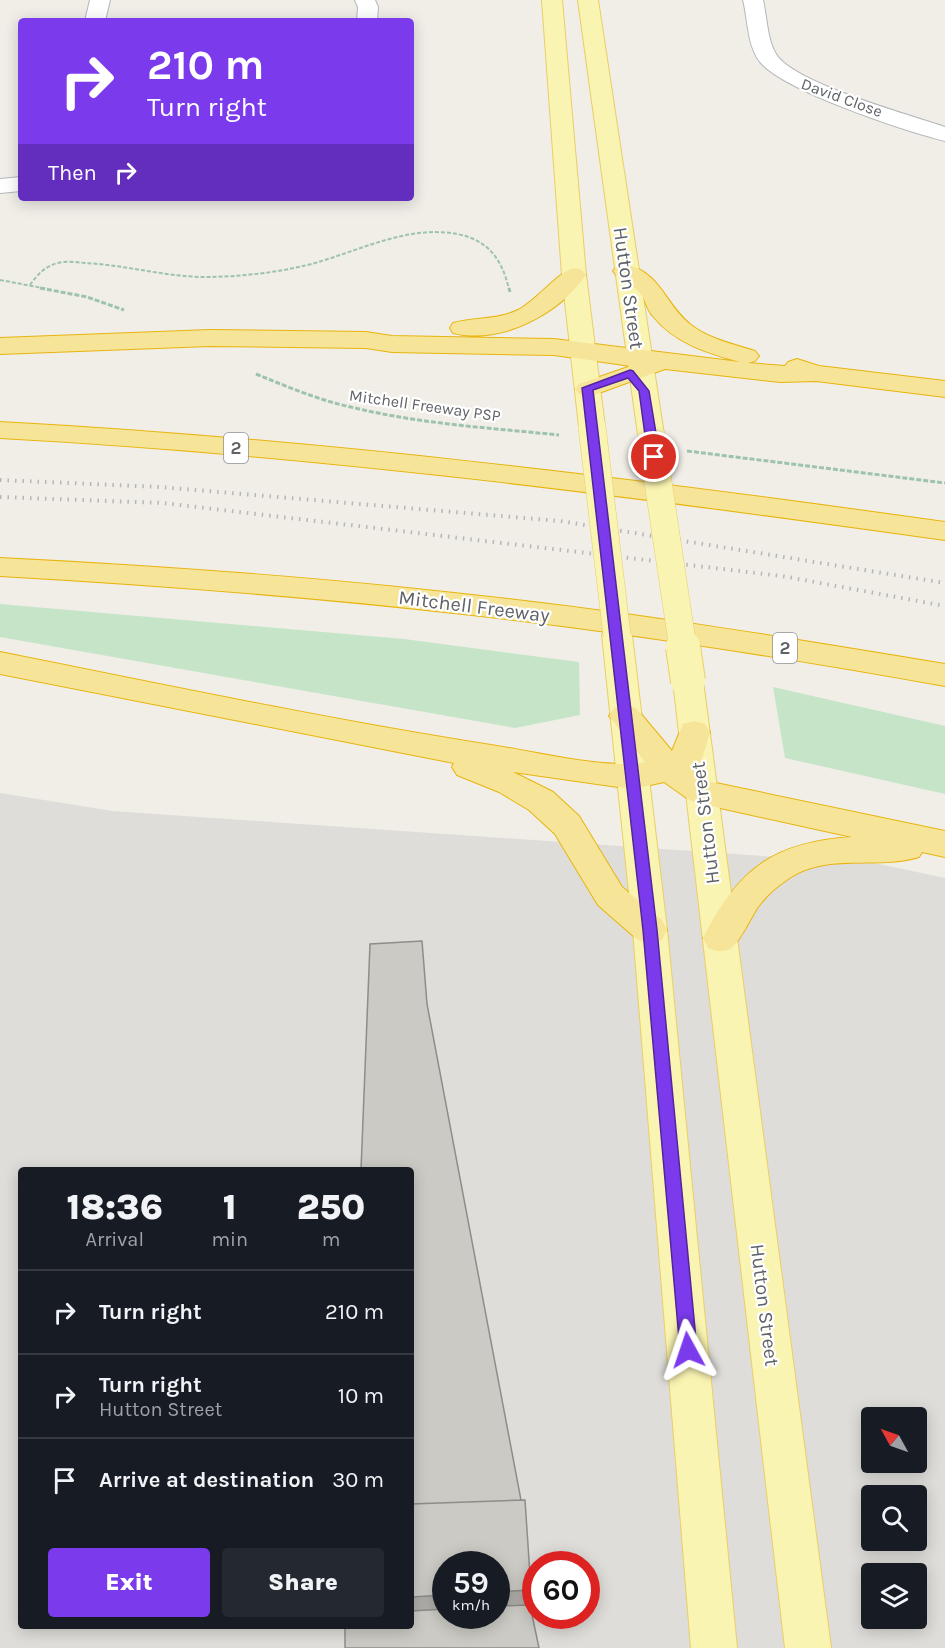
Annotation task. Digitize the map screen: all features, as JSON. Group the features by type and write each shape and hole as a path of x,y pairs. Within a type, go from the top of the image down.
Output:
{"highway":[{"path":"625,271 650,288 661,311 668,318 683,331 706,344 740,355 816,373 945,389"},
{"path":"366,340 394,330 483,327 509,322 535,312 555,297 574,274"},
{"path":"0,346 210,338 366,340 392,344 554,347 584,352 638,373"},
{"path":"588,388 671,363 780,374 816,373"},
{"name":"2","path":"0,429 113,436 483,472 710,498 945,531"},
{"name":"Mitchell Freeway","path":"0,567 99,571 386,596 625,624 945,675"},
{"path":"0,663 416,745 585,772 702,795 739,798 945,845"},
{"path":"625,716 669,769 702,795"},
{"path":"632,782 669,769 686,759 694,732"},
{"path":"416,745 510,784 542,801 567,825 610,896 650,930"},
{"path":"720,938 762,880 786,863 819,851 945,845"}],"main road":[{"path":"552,0 574,274 650,930 714,1648"},
{"name":"Hutton Street","path":"588,0 610,141 638,373 651,435 688,681 808,1648"}],"street":[{"path":"96,18 100,0"},
{"path":"365,0 368,7 367,18"},
{"name":"David Close","path":"753,0 768,59 776,69 811,87 945,134"},
{"path":"0,186 18,184"}],"path":[{"path":"30,285 44,268 61,262 103,264 179,275 225,276 317,262 397,236 419,232 457,235 488,249 500,259 510,294"},
{"path":"0,280 87,297 131,313"},
{"name":"Mitchell Freeway PSP","path":"256,374 315,397 353,408 396,416 560,435"},
{"path":"684,451 945,483"}],"shaded area":[{"path":"0,793 113,811 879,864 945,878 945,1648 0,1648"}],"green space":[{"path":"0,604 404,639 579,662 580,715 515,728 0,637"},
{"path":"773,687 945,726 945,794 785,758"}],"building":[{"path":"422,941 427,1004 521,1500 414,1504 414,1167 361,1167 370,944"},
{"path":"525,1500 528,1551 522,1551 522,1591 510,1591 510,1551 432,1551 432,1596 414,1597 414,1504"},
{"path":"522,1605 522,1629 535,1629 539,1648 345,1648 345,1629 414,1629 414,1611 432,1610 432,1629 510,1629 510,1606"}],"railway":[{"path":"0,480 160,487 560,521 945,583"},
{"path":"0,497 163,503 782,576 945,606"}],"route":[{"path":"654,457 644,391 630,373 588,388 650,930 688,1350"}]}
